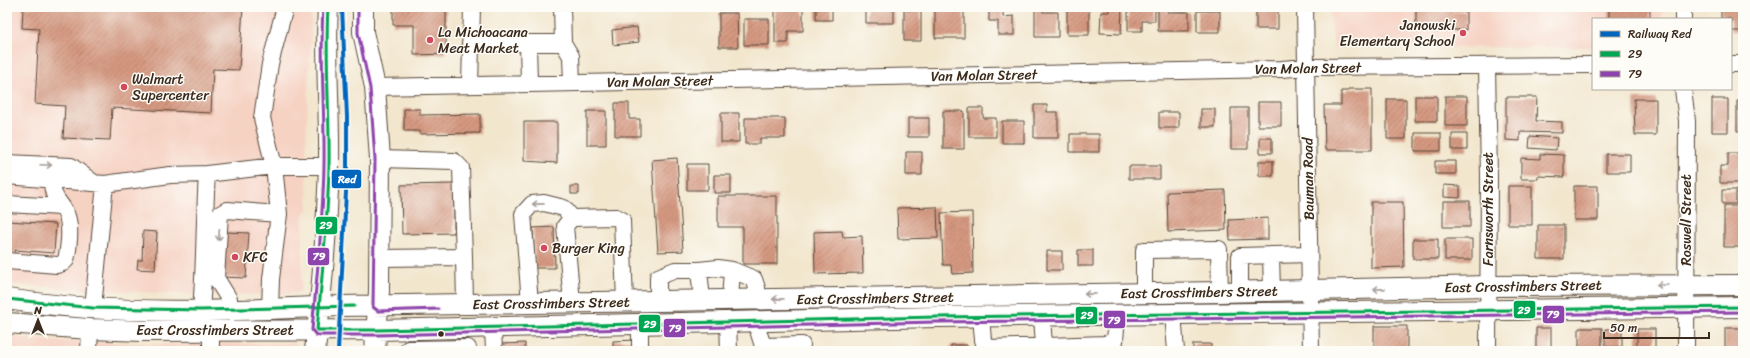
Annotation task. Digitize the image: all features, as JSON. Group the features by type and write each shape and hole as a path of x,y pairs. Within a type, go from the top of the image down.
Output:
{"main road":[{"path":"315,351 325,250 329,121 326,46 328,7"},
{"path":"363,7 363,32 375,87 380,159 378,306 375,351"},
{"name":"East Crosstimbers Street","path":"7,299 93,308 228,310 465,304 1230,292 1488,286 1743,285"},
{"path":"1116,294 1117,315"},
{"path":"936,318 937,297"},
{"path":"753,300 755,321"},
{"path":"572,302 572,326"},
{"name":"East Crosstimbers Street","path":"7,324 90,329 211,331 409,330 981,317 1743,307"},
{"path":"90,329 93,308"}],"street":[{"path":"270,309 271,279 279,209 274,166 262,118 270,64 285,7"},
{"path":"470,85 472,7"},
{"path":"562,7 563,43 572,56 572,82"},
{"name":"Bauman Road","path":"1305,7 1309,254 1312,312 1311,351"},
{"path":"1683,7 1683,18"},
{"path":"470,43 563,43"},
{"path":"528,43 529,84"},
{"path":"1732,64 1743,64"},
{"name":"Farnsworth Street","path":"1487,66 1489,177 1488,351"},
{"name":"Van Molan Street","path":"375,87 1274,69 1306,67 1592,66"},
{"name":"Roswell Street","path":"1683,90 1687,121 1688,307 1686,351"},
{"path":"380,159 454,162 461,168 465,304"},
{"path":"7,163 71,166 100,183"},
{"path":"7,176 100,183 170,175 207,174 274,166 328,166"},
{"path":"201,310 205,258 205,207 207,174"},
{"path":"7,261 57,265 63,263 67,255 67,216 54,194 52,180"},
{"path":"93,308 100,183"},
{"path":"530,303 523,214 532,204 544,203 564,208 572,218"},
{"path":"7,204 61,207"},
{"path":"205,207 279,209"},
{"path":"228,310 229,299 216,278 220,214 227,210 279,209"},
{"path":"572,302 565,226 572,218 616,217 622,220 625,302"},
{"path":"1144,293 1144,250 1219,249 1230,292"},
{"path":"1230,292 1240,256 1309,254"},
{"path":"1271,255 1272,291"},
{"path":"379,258 464,256"},
{"path":"658,301 658,277 675,270 718,268 732,270 754,279 757,288 753,300"},
{"path":"698,270 702,300"},
{"path":"730,300 732,270"},
{"path":"1173,314 1176,351"},
{"path":"981,317 983,340 985,346 989,348 1105,344 1115,341 1117,315"},
{"path":"1042,316 1044,346"},
{"path":"755,321 763,346 802,345"},
{"path":"728,322 729,351"},
{"path":"640,324 640,351"},
{"path":"409,330 408,350 468,349 468,328"},
{"path":"493,328 494,351"},
{"path":"90,329 90,351"},
{"path":"211,331 211,351"}],"shaded area":[{"path":"7,7 312,7 306,140 308,210 304,213 300,292 288,294 208,295 74,289 7,283"},
{"name":"Janowski Elementary School","path":"1330,7 1662,7 1662,18 1592,18 1592,47 1334,48"},
{"path":"7,336 55,341 148,344 295,343 302,351 7,351"}],"building":[{"name":"Walmart Supercenter","path":"23,7 243,7 239,70 213,69 211,113 112,108 110,140 63,138 65,106 35,104 39,29 22,28"},
{"name":"La Michoacana Meat Market","path":"393,7 446,7 446,54 414,55 414,25 393,25"},
{"path":"775,7 803,7 803,31 788,31 788,43 775,43"},
{"path":"816,7 832,7 832,20 816,20"},
{"path":"875,7 894,7 894,23 866,23 866,9 875,9"},
{"path":"935,7 964,7 964,38 935,38"},
{"path":"989,7 1003,7 1003,17 1014,16 1014,35 998,35 998,21 989,21"},
{"path":"1035,7 1043,7 1043,12 1058,12 1058,37 1035,37"},
{"path":"1109,7 1122,7 1121,34 1100,33 1101,12 1109,12"},
{"path":"1128,7 1155,7 1155,21 1142,21 1142,31 1128,31"},
{"path":"1158,7 1167,7 1167,12 1189,12 1189,31 1158,31"},
{"path":"1256,7 1278,7 1278,29 1256,29"},
{"path":"1416,7 1445,7 1445,12 1466,12 1466,30 1416,30"},
{"path":"1609,7 1650,7 1650,18 1609,18"},
{"path":"1721,7 1743,7 1743,31 1732,31 1732,18 1721,18"},
{"path":"1067,9 1089,9 1089,35 1067,35"},
{"path":"904,10 921,10 921,41 904,41"},
{"path":"1197,11 1220,11 1220,32 1197,32"},
{"path":"719,13 737,13 738,47 719,47"},
{"path":"744,19 769,19 769,45 744,45"},
{"path":"637,27 639,42 613,45 612,30"},
{"path":"1348,89 1372,89 1372,150 1325,150 1324,105 1341,105 1341,91 1348,91"},
{"path":"1415,96 1437,96 1437,121 1415,121"},
{"path":"1445,96 1467,96 1467,126 1445,126"},
{"path":"1506,97 1537,97 1536,121 1562,122 1562,133 1520,132 1520,141 1506,140"},
{"path":"1387,99 1406,99 1406,139 1387,139"},
{"path":"1634,99 1656,99 1656,135 1635,135"},
{"path":"1712,99 1728,99 1728,132 1712,132"},
{"path":"1737,101 1743,101 1743,131 1737,131"},
{"path":"1258,102 1281,102 1281,126 1258,126"},
{"path":"615,103 629,103 629,119 640,119 640,136 615,136"},
{"path":"1034,105 1047,105 1047,112 1058,112 1058,138 1034,138"},
{"path":"969,108 983,108 983,118 996,118 996,137 969,137"},
{"path":"1231,108 1248,108 1248,149 1231,149"},
{"path":"404,109 420,109 420,115 480,114 480,133 420,134 420,131 404,131"},
{"path":"1201,109 1215,109 1215,127 1201,127"},
{"path":"587,111 606,111 606,145 587,145"},
{"path":"943,111 964,111 964,149 943,149"},
{"path":"1159,112 1179,112 1179,128 1159,128"},
{"path":"721,113 739,113 739,142 721,142"},
{"path":"745,118 785,118 785,138 760,138 760,144 745,144"},
{"path":"908,118 929,118 929,137 908,137"},
{"path":"1002,121 1024,121 1024,143 1002,143"},
{"path":"524,122 557,122 557,163 524,161"},
{"path":"1415,133 1441,133 1441,151 1415,151"},
{"path":"1070,134 1099,134 1099,152 1070,152"},
{"path":"1452,134 1467,134 1467,150 1452,150"},
{"path":"1530,136 1557,138 1556,150 1529,148"},
{"path":"1260,138 1272,138 1272,153 1260,153"},
{"path":"906,152 922,152 922,175 906,175"},
{"path":"1728,153 1743,153 1743,183 1720,183 1720,166 1728,166"},
{"path":"1540,154 1564,155 1564,177 1538,176 1538,179 1521,179 1521,158 1540,159"},
{"path":"1606,154 1630,154 1630,172 1606,172"},
{"path":"677,158 683,251 658,252 652,160"},
{"path":"1259,161 1273,161 1273,176 1259,176"},
{"path":"1435,161 1456,161 1456,174 1435,174"},
{"path":"687,164 708,164 708,190 687,190"},
{"path":"1129,166 1160,166 1160,179 1129,179"},
{"path":"714,175 731,175 731,193 714,193"},
{"path":"454,184 454,233 402,234 401,185"},
{"path":"1444,185 1460,186 1460,198 1444,197"},
{"path":"571,186 579,186 579,194 571,194"},
{"path":"1508,186 1532,186 1532,225 1508,225"},
{"path":"1574,186 1598,186 1598,220 1574,220"},
{"path":"1225,190 1226,230 1168,232 1167,192"},
{"path":"1722,190 1736,190 1736,204 1722,204"},
{"path":"718,196 777,196 777,264 743,264 743,227 718,227"},
{"path":"1443,201 1470,201 1470,227 1443,227"},
{"path":"1371,202 1403,202 1404,267 1371,268"},
{"path":"1724,206 1743,206 1743,247 1724,247"},
{"path":"937,207 938,238 898,239 897,208"},
{"path":"972,212 973,273 952,274 951,265 943,265 941,213"},
{"path":"1268,218 1268,239 1230,240 1229,220"},
{"path":"7,221 56,224 54,253 15,250 15,254 7,254"},
{"path":"1538,225 1564,225 1564,259 1538,259"},
{"name":"Burger King","path":"554,227 555,268 535,268 533,228"},
{"path":"143,231 157,232 155,270 137,269 138,260 142,260"},
{"path":"842,231 843,237 862,236 863,273 815,274 814,232"},
{"name":"KFC","path":"225,232 249,233 246,278 222,277"},
{"path":"1413,239 1438,239 1438,259 1413,259"},
{"path":"1445,239 1472,239 1472,260 1445,260"},
{"path":"1078,250 1093,250 1093,266 1078,266"},
{"path":"1047,251 1062,251 1062,270 1047,270"},
{"path":"1374,326 1407,326 1407,349 1374,349"},
{"path":"1536,328 1551,328 1551,351 1536,351"},
{"path":"1579,328 1602,328 1602,351 1579,351"},
{"path":"1725,328 1743,328 1743,351 1725,351"},
{"path":"1605,329 1622,329 1622,347 1605,347"},
{"path":"1637,329 1655,329 1655,348 1637,348"},
{"path":"636,340 637,351 611,351 611,349 613,349 613,341"},
{"path":"525,343 525,351 502,351 502,344"},
{"path":"1193,344 1211,344 1211,351 1193,351"},
{"path":"951,345 967,345 967,351 951,351"}],"rail line":[{"name":"Red","path":"338,351 347,172 347,117 342,7"}],"transit line":[{"name":"79","path":"323,7 322,47 324,166 321,228 312,330 316,335 377,335 936,322 1743,312"},
{"name":"29","path":"328,7 328,187 317,330 377,330 936,317 1743,307"},
{"name":"79","path":"358,7 358,33 370,88 375,159 373,307 378,311 438,309"},
{"name":"29","path":"7,299 93,308 201,310 354,306"}],"place":[{"name":"Janowski Elementary School","path":"1463,33"},
{"name":"La Michoacana Meat Market","path":"430,40"},
{"name":"Walmart Supercenter","path":"124,87"},
{"name":"Burger King","path":"544,248"},
{"name":"KFC","path":"235,257"}]}
